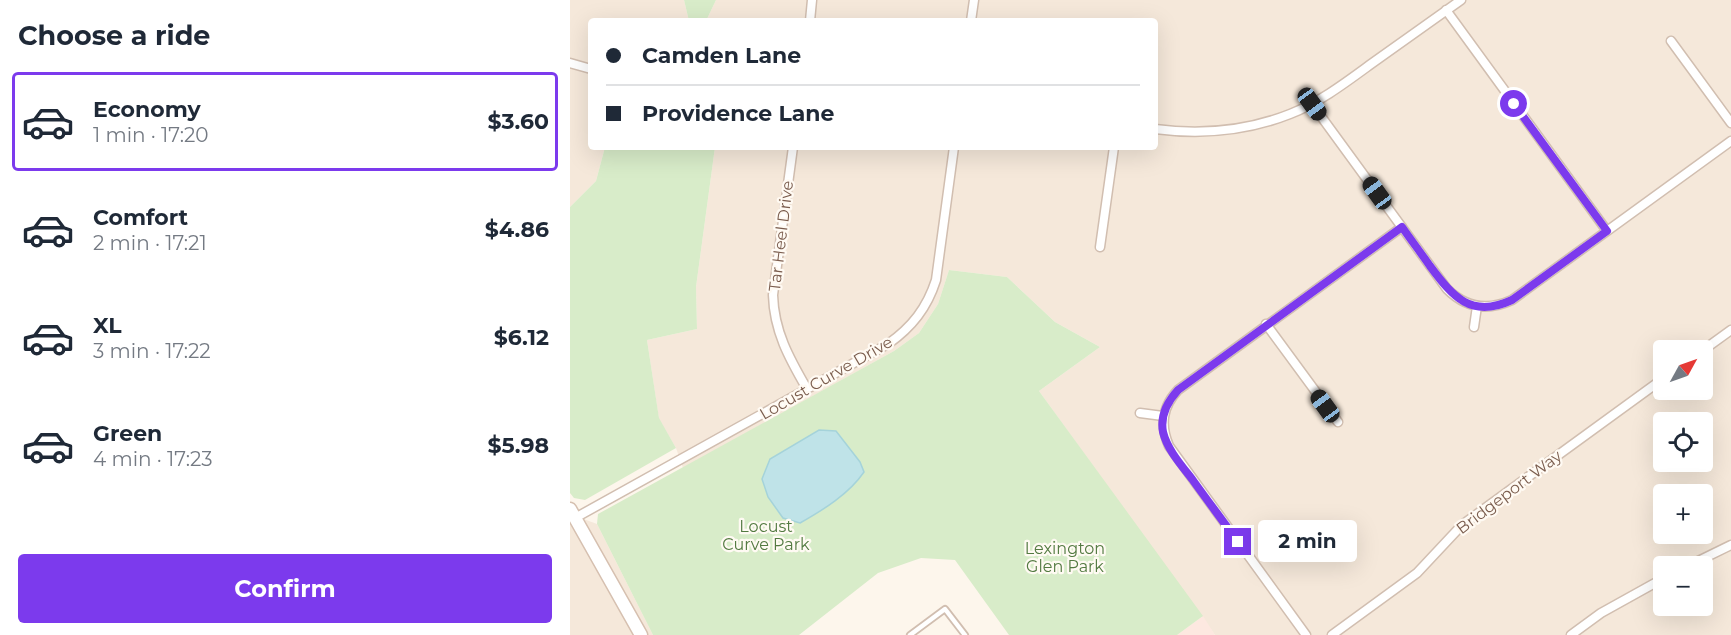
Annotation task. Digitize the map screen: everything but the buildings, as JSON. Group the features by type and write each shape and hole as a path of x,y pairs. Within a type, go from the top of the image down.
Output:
{"main road":[{"path":"573,514 641,635"}],"street":[{"path":"810,18 812,0"},
{"path":"971,18 974,0"},
{"path":"1158,129 1219,132 1267,122 1312,104 1461,0"},
{"path":"1446,10 1607,231"},
{"path":"1671,41 1731,123"},
{"path":"570,63 588,68"},
{"path":"1312,104 1447,289 1465,303 1477,306 1500,306 1512,300 1731,141"},
{"name":"Tar Heel Drive","path":"793,150 773,295 773,311 783,347 807,389"},
{"name":"Locust Curve Drive","path":"573,514 807,389 894,339 913,324 923,310 936,280 954,150"},
{"path":"1100,247 1113,150"},
{"path":"1306,635 1169,446 1163,434 1163,417 1168,403 1178,390 1402,227"},
{"path":"1474,327 1477,306"},
{"path":"1266,324 1338,422"},
{"path":"1713,343 1731,330"},
{"name":"Bridgeport Way","path":"1332,635 1417,573 1462,525 1653,386"},
{"path":"1140,413 1163,417"},
{"path":"1708,556 1731,545"},
{"path":"1576,634 1601,613 1653,584"}],"lane":[{"path":"910,635 945,609 964,635"}],"shaded area":[{"path":"570,0 684,0 688,18 588,18 588,150 604,150 596,181 570,207"},
{"path":"716,0 1731,0 1731,635 1215,635 1039,391 1100,347 1055,322 1007,277 949,270 938,304 919,333 894,351 683,468 676,448 659,419 647,340 697,329 696,287 715,150 1158,150 1158,18 707,18"},
{"path":"570,514 597,524 653,635 570,635"},
{"path":"1203,616 1215,635 1177,635"}],"green space":[{"path":"684,0 716,0 707,18 688,18"},
{"path":"604,150 715,150 696,287 697,329 647,340 659,418 676,448 585,500 574,498 570,493 570,207 596,181"},
{"name":"Locust Curve Park","path":"949,270 1007,277 1055,322 1100,347 1039,391 1203,616 1177,635 1009,635 955,560 921,558 878,573 799,635 653,635 597,524 598,514 894,351 919,333 938,304"}],"water":[{"path":"819,430 836,431 860,462 864,472 843,494 800,523 783,518 768,497 762,479 770,459"}],"route":[{"path":"1238,542 1184,468 1163,434 1163,417 1168,403 1178,390 1402,227 1453,295 1465,303 1482,307 1500,306 1512,300 1607,231 1514,104"}],"park label":[{"name":"Lexington Glen Park","path":"1065,557"}]}
